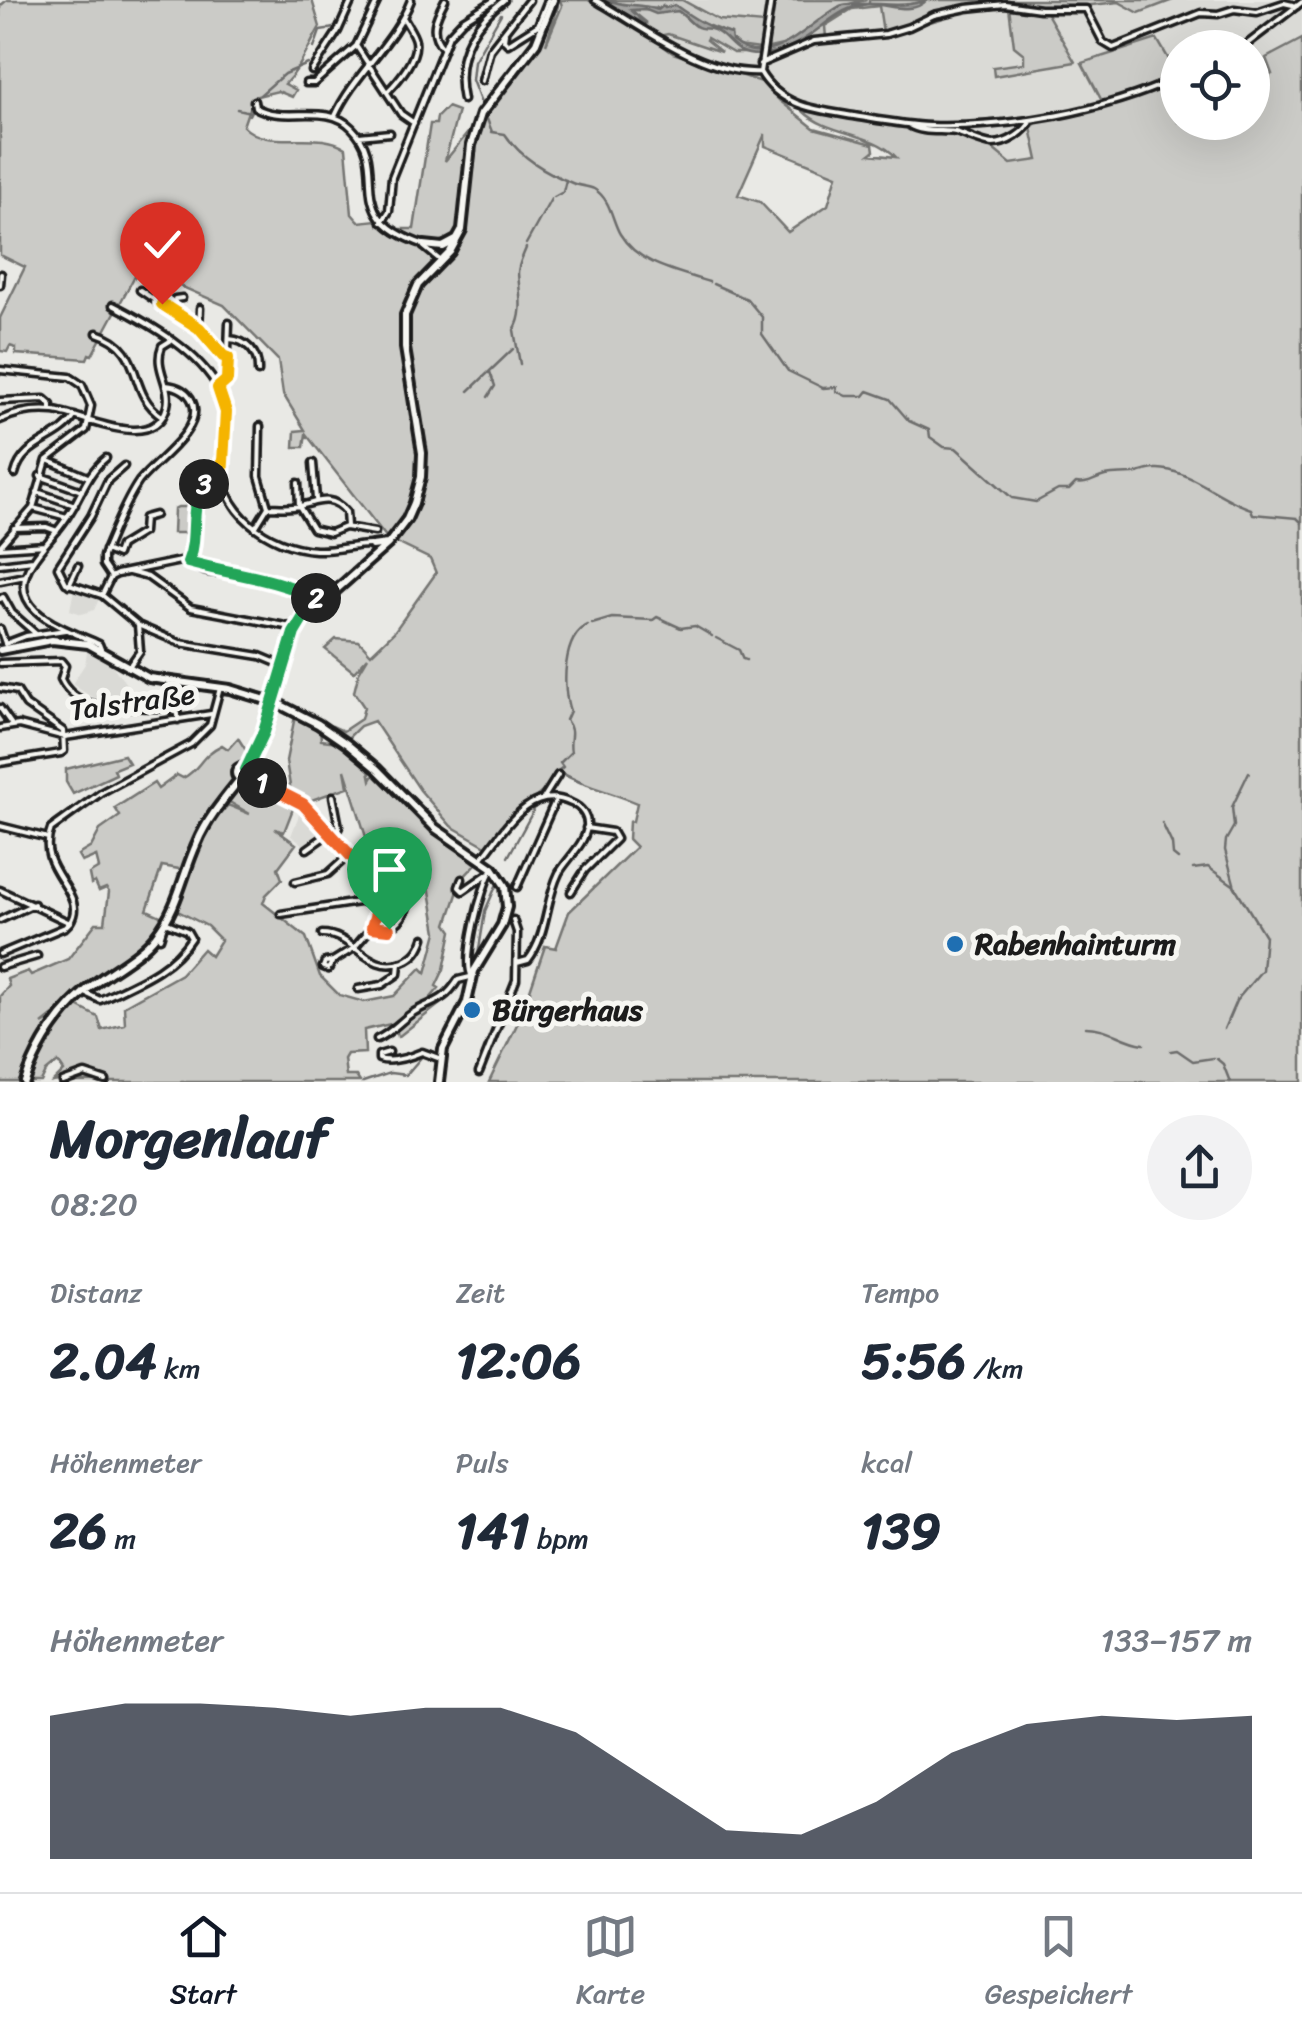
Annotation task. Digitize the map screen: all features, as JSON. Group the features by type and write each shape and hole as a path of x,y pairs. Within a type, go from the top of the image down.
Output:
{"street":[{"path":"312,71 338,31 352,0"},
{"path":"306,83 314,84 356,46 378,0"},
{"path":"335,116 412,0"},
{"path":"443,48 434,31 445,0"},
{"path":"382,222 388,212 392,177 443,48 456,26 494,0"},
{"path":"463,100 467,41 480,20 504,0"},
{"path":"482,80 487,56 529,0"},
{"path":"505,31 508,44 524,35 538,25 551,0"},
{"path":"160,938 201,833 253,755 296,628 388,544 410,513 420,483 422,454 404,323 415,290 457,240 464,220 477,122 536,43 551,0"},
{"path":"595,0 688,56 760,72"},
{"path":"772,0 760,72 776,92 801,106 909,124 946,126 1031,120 1104,104 1160,84"},
{"path":"760,64 814,41 886,34 938,14 988,5 1084,8 1092,15 1103,42 1113,48 1201,14 1234,9 1256,12 1284,3 1299,4"},
{"path":"1265,30 1299,4"},
{"path":"387,92 402,75 415,48 403,18"},
{"path":"356,46 402,114 414,123"},
{"path":"263,112 335,116 359,136 366,156 372,207 382,222 439,252 441,261"},
{"path":"909,124 917,129 955,132 994,144 1018,134 1031,120"},
{"path":"359,136 390,133"},
{"path":"422,244 443,247 457,240"},
{"path":"0,284 1,274"},
{"path":"140,290 199,329 228,358"},
{"path":"160,303 162,291 166,292"},
{"path":"174,311 174,299 182,298"},
{"path":"113,305 161,333 167,342 196,361 218,388 226,412 222,478 233,505 255,528 302,548 325,550 388,544"},
{"path":"199,329 200,308"},
{"path":"218,388 227,380 229,323"},
{"path":"97,333 126,351 143,397 162,416"},
{"path":"228,338 252,350 258,372"},
{"path":"0,420 27,412 51,411 128,430 152,425 168,404 158,366 160,350 167,342"},
{"path":"0,370 70,377 82,385 91,406 89,422 80,438 55,451 47,460 33,508 0,547"},
{"path":"111,577 103,565 105,550 138,483 192,424 192,401 179,388 164,385"},
{"path":"0,400 44,399 51,405 51,411"},
{"path":"15,474 31,448 61,432 75,416"},
{"path":"255,528 268,507 259,476 260,426"},
{"path":"102,652 99,644 65,630 29,603 24,592 25,576 33,560 68,517 88,476 106,458"},
{"path":"47,460 88,476"},
{"path":"313,463 316,500"},
{"path":"124,466 108,480 85,527 59,562 61,577 70,585 102,595 138,625 180,643 260,656 284,666"},
{"path":"40,476 82,491"},
{"path":"188,562 194,546 199,491 208,482 222,478"},
{"path":"298,483 299,506 308,524 320,532 346,527 374,532"},
{"path":"37,492 75,505"},
{"path":"268,507 331,500 341,505 348,516 346,527"},
{"path":"33,508 68,517"},
{"path":"105,550 117,555 120,546 142,532 144,518 155,515"},
{"path":"14,528 46,527 58,531"},
{"path":"0,547 46,545"},
{"path":"358,546 377,555"},
{"path":"372,546 377,555"},
{"path":"0,564 33,560"},
{"path":"102,595 111,577 173,561 272,581 321,602"},
{"path":"70,585 78,566"},
{"path":"129,572 148,577 200,610 296,628"},
{"path":"0,581 25,576"},
{"path":"0,599 36,634"},
{"path":"128,668 140,651 138,625"},
{"path":"0,629 4,648"},
{"path":"4,648 36,634 65,630"},
{"path":"4,648 60,640 88,644 156,680 220,688 289,710 347,744 377,768 428,822 480,857 501,882 507,896 504,916 472,978 465,1008 443,1049 438,1082"},
{"path":"0,663 62,661 65,666 61,680 67,690 88,702 118,708 170,709 178,714 178,720"},
{"path":"0,688 17,691 26,705 63,731 65,737 61,753 0,763"},
{"path":"0,954 70,922 75,915 74,902 52,866 48,838 55,824 91,799 191,744 207,730 220,688"},
{"path":"0,708 12,725"},
{"name":"Talstraße","path":"0,728 12,725 65,737 212,713"},
{"path":"243,774 303,804 372,879 378,899 372,927 354,948 333,961"},
{"path":"480,857 518,812 542,799 558,775"},
{"path":"307,849 339,827 334,796"},
{"path":"517,963 526,962 535,950 559,874 586,828 580,808 556,799 542,799"},
{"path":"517,887 556,799"},
{"path":"0,826 48,838"},
{"path":"571,892 585,870 616,839 612,832 586,828"},
{"path":"296,882 328,874 349,855"},
{"path":"462,879 459,888 463,892 491,870"},
{"path":"472,978 468,962 491,870"},
{"path":"0,890 70,922"},
{"path":"372,927 384,930 399,922 408,904 409,891"},
{"path":"281,914 378,899"},
{"path":"0,920 34,904"},
{"path":"479,1073 511,996 517,963 514,920 504,916"},
{"path":"25,1082 46,1036 83,992 146,945 165,922"},
{"path":"83,992 100,1000 163,969 191,938 188,931 165,922"},
{"path":"322,934 342,937 371,961 399,963 419,951 424,938"},
{"path":"0,967 37,956"},
{"path":"358,989 388,982 398,974 399,963"},
{"path":"377,1039 416,1010 445,998 458,980 472,978"},
{"path":"388,1052 379,1054 379,1059 384,1062 422,1052 441,1059"},
{"path":"63,1082 83,1074 106,1081"}],"shaded area":[{"path":"7,0 312,0 320,27 285,84 296,90 292,97 278,91 253,97 243,126 266,138 321,140 346,148 352,214 359,222 377,220 390,229 414,229 430,124 436,124 447,107 458,111 445,161 535,50 557,1 546,44 562,6 560,0 588,0 633,24 673,53 762,82 814,128 873,144 870,154 896,157 874,142 825,125 803,111 932,128 987,144 1011,164 1038,160 1031,128 1037,122 1104,105 1082,63 1157,39 1160,140 1270,140 1270,56 1302,39 1302,1082 489,1082 522,1014 545,946 556,948 569,912 636,847 628,839 629,822 633,821 637,803 562,774 524,808 491,849 451,826 420,790 374,721 360,726 345,741 329,728 343,731 361,719 364,707 354,692 368,657 354,672 325,649 336,639 359,641 371,654 394,632 436,573 430,559 387,538 306,434 304,447 294,447 295,431 305,430 283,394 278,360 224,305 139,268 87,359 16,354 16,348 10,346 7,352 0,351 0,318 25,267 0,255 0,6","holes":["765,134 765,146 837,175 828,205 788,232 760,202 738,195"]},
{"path":"598,0 608,0 610,5 647,23 631,10 678,11 695,26 711,27 727,37 740,50 760,53 733,53 707,38 721,52 668,34 659,36"},
{"path":"608,0 658,10 675,5 731,34 732,41 747,50 762,51 777,48 843,5 868,4 839,14 792,46 757,55 740,51 714,30 699,27 678,11 656,14 644,9 631,10 647,25 610,5"},
{"path":"612,0 682,0 719,20 765,24 760,49 738,46 731,34 698,22 675,6 624,7"},
{"path":"682,0 767,0 765,24 719,20"},
{"path":"774,0 867,0 840,6 787,44 765,49"},
{"path":"869,0 1173,0 1139,13 1119,2 1045,10 1075,62 994,76 993,67 1024,63 1024,54 1014,46 1009,7 988,5 883,32 879,6 852,9"},
{"path":"927,0 904,8 868,4"},
{"path":"1173,0 1302,0 1302,39 1270,56 1270,30 1160,30 1160,45 1157,40 1082,63 1104,105 1031,128 1038,161 1010,164 987,144 920,123 821,111 785,96 771,85 763,68 826,42 825,26 852,9 879,6 884,34 988,5 1009,7 1014,46 1024,53 1024,63 994,67 994,75 1051,68 1044,10 1120,2 1139,13"},
{"path":"851,10 825,26 826,38 764,59 764,53 792,44"},
{"path":"668,33 690,42 713,45 706,37 733,53 759,55 757,69 738,69 686,53 666,42"},
{"path":"192,507 191,533 173,533 174,509"},
{"path":"74,589 100,597 94,610 82,614 70,610"},
{"path":"88,647 106,657 129,688 124,700 99,702 72,684 85,664"},
{"path":"295,716 320,727 321,740 338,742 368,765 371,780 377,770 428,826 476,864 462,879 447,924 452,931 436,986 439,988 423,1007 440,1004 398,1037 395,1023 364,1030 365,1053 347,1054 344,1059 346,1076 356,1076 360,1082 53,1082 64,1071 58,1062 41,1082 28,1082 49,1035 73,1004 98,1017 102,1030 125,1024 124,1006 181,974 203,949 211,956 221,940 207,926 174,909 205,832 228,805 250,814 226,800 241,783 248,781 296,801 284,832 275,829 296,844 278,868 282,879 263,903 306,937 320,976 339,995 364,1002 394,996 421,968 426,973 437,932 429,885 414,885 371,853 345,770 348,787 306,802 291,792 286,761"},
{"path":"238,738 249,755 234,769 233,781 200,831 185,870 162,866 147,910 165,918 152,937 42,1024 59,1014 32,1054 23,1082 0,1082 0,996 9,986 7,979 28,971 31,975 68,959 96,923 105,923 109,892 106,888 99,891 95,882 91,884 89,874 99,868 96,856 82,862 78,855 91,847 100,830 120,816 115,808 154,783 158,789 177,775 183,778 214,749 222,745 228,749"},
{"path":"124,755 129,763 114,769 116,774 73,794 66,782 66,769"},
{"path":"302,807 323,832 306,847 291,836"}],"waterway":[{"path":"501,14 474,61 472,80 492,132 505,134 526,157 544,169 600,193 620,234 637,253 658,265 709,282"},
{"path":"329,29 337,27"},
{"path":"314,48 320,31 327,30"},
{"path":"260,95 284,74 308,64"},
{"path":"237,109 250,112"},
{"path":"249,115 252,109"},
{"path":"554,197 563,192 566,180"},
{"path":"526,244 551,199"},
{"path":"520,364 514,330 520,310 518,270 526,248"},
{"path":"713,284 747,299 762,317 762,334 788,371 823,388 837,387 836,391 846,396 864,396 868,391 890,399 909,421 929,430 930,437 944,447 956,448 1012,498 1036,502 1058,490 1069,490 1076,483 1109,475 1167,470 1191,478 1251,509 1253,514 1297,518 1302,523"},
{"path":"469,391 513,349"},
{"path":"488,397 495,386 490,372"},
{"path":"592,624 612,618 657,617 681,628 695,626 712,636"},
{"path":"539,799 571,752 571,732 566,720 570,711 566,664 573,640 588,625"},
{"path":"716,638 739,650 746,660"},
{"path":"557,771 582,783"},
{"path":"1224,1029 1236,1001 1262,970 1265,936 1235,887 1225,850 1234,826 1232,807 1249,772"},
{"path":"508,857 537,804"},
{"path":"1162,823 1178,859"},
{"path":"1193,869 1208,867 1236,887"},
{"path":"485,911 496,886"},
{"path":"478,955 485,912"},
{"path":"469,1007 470,1003"},
{"path":"1086,1027 1144,1044"},
{"path":"1171,1051 1177,1050 1193,1061 1213,1058"},
{"path":"363,1082 390,1073 406,1075 424,1054 434,1059"},
{"path":"1217,1059 1230,1082"}],"place":[{"name":"Rabenhainturm","path":"955,944"},
{"name":"Bürgerhaus","path":"472,1010"}],"route":[{"path":"162,304 199,328 228,358 227,380 218,388 226,412 222,478 208,482 196,497 194,546 188,562 212,571 236,572 287,585 321,602 303,618 294,633 247,774 308,808 372,879 379,903 372,927 389,929"}]}
